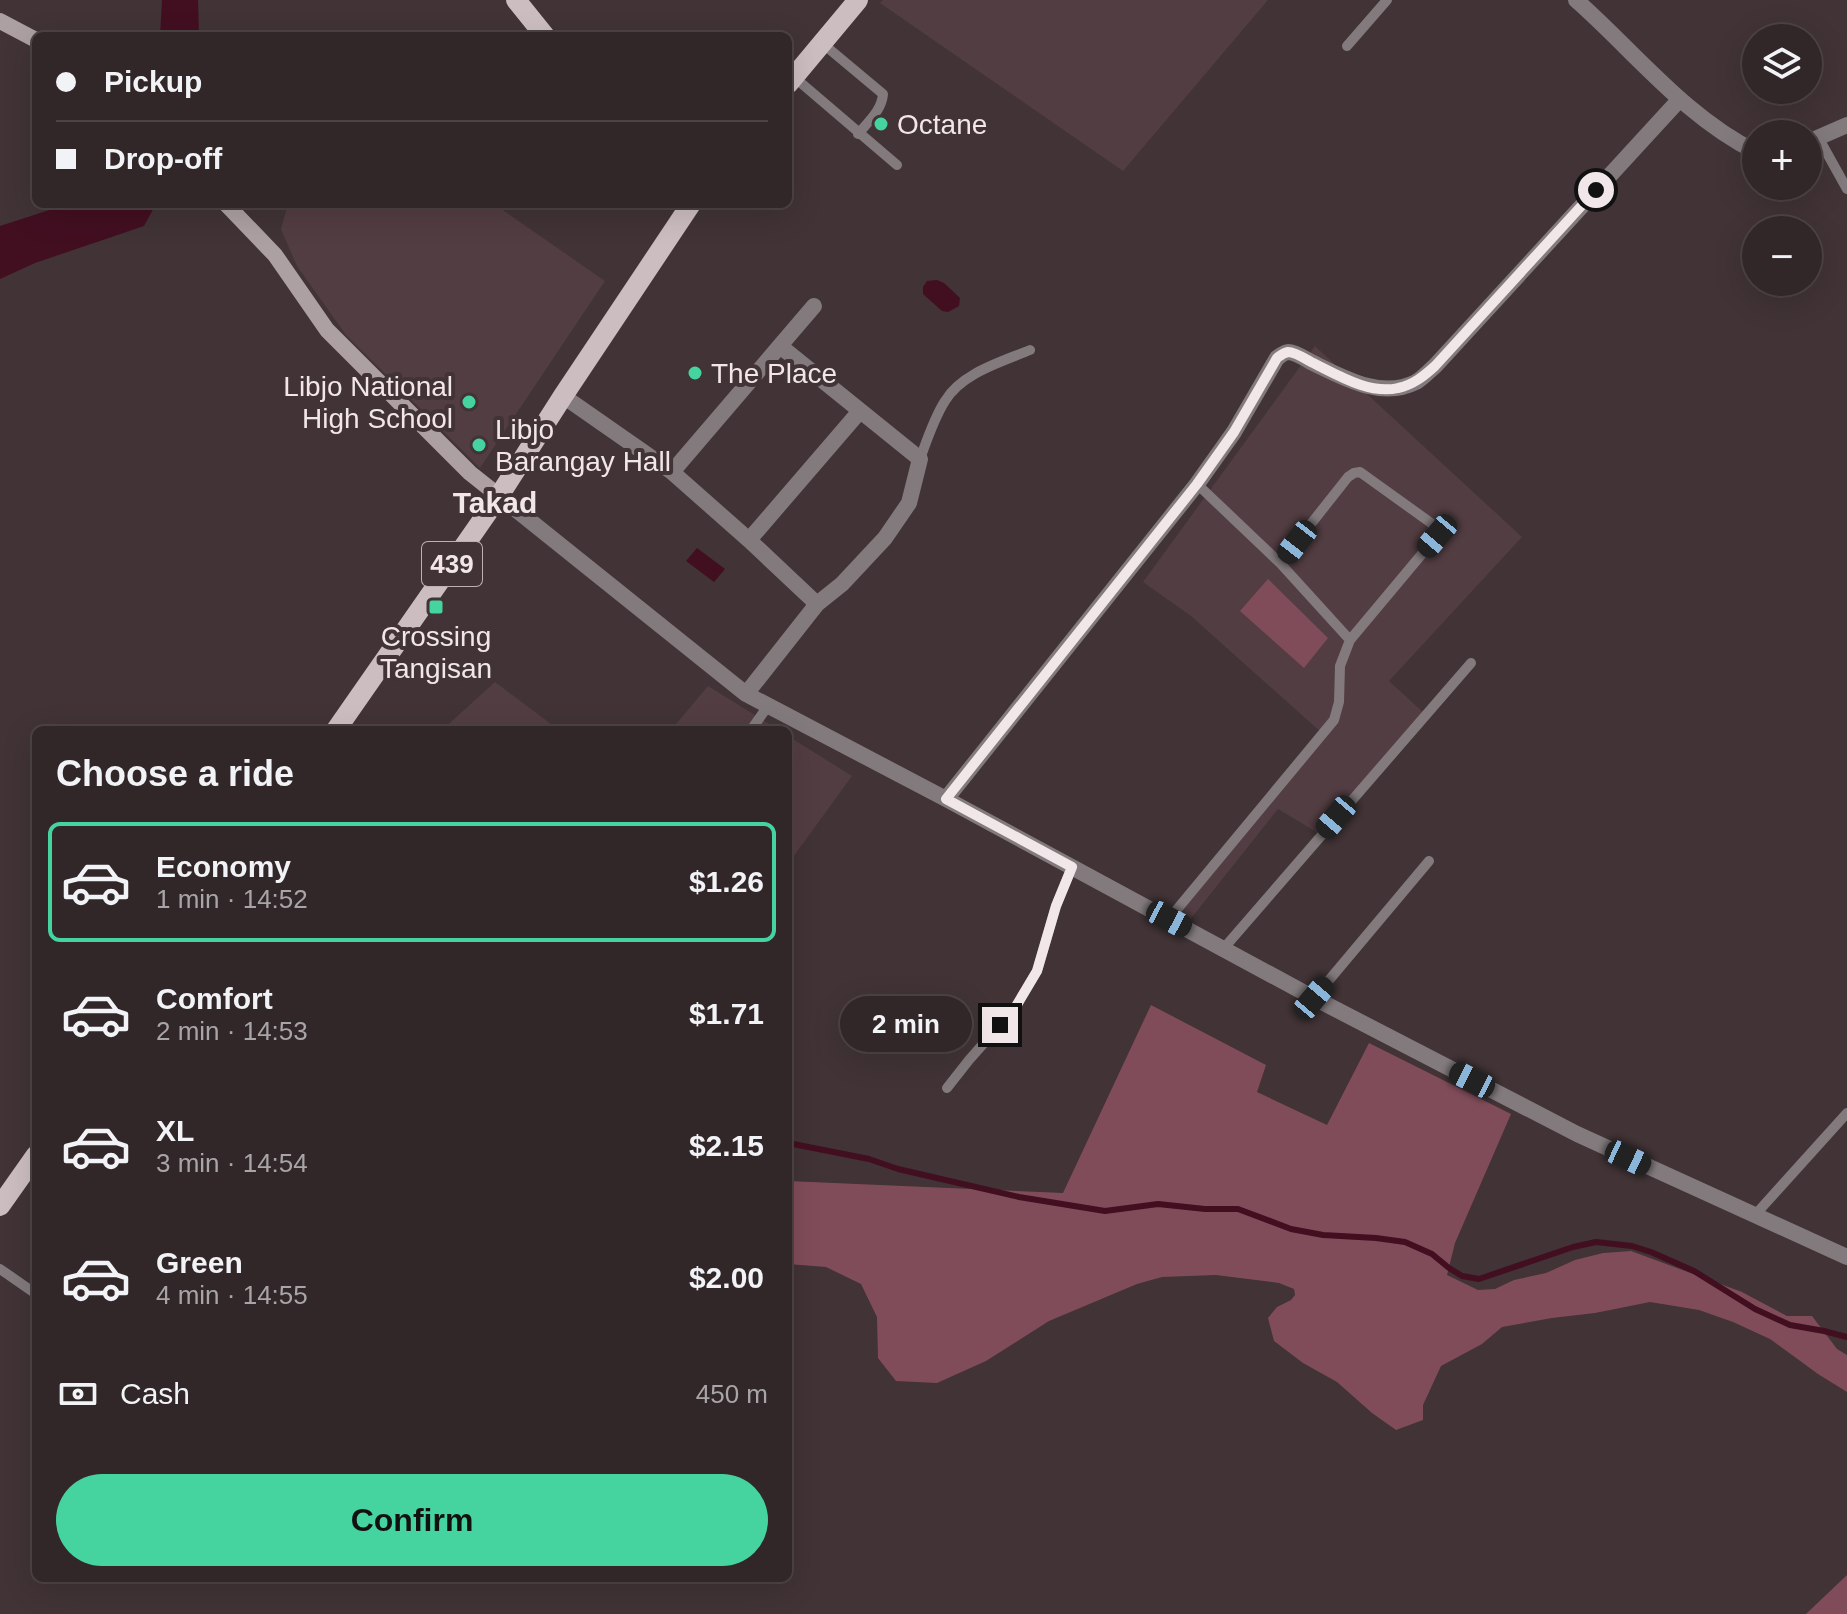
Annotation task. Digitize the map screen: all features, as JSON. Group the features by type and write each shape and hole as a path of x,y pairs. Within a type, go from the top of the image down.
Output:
{"main road":[{"path":"516,0 542,32"},
{"path":"792,79 858,0"},
{"name":"439","path":"339,726 499,496 685,208"},
{"path":"0,1206 32,1161"}],"street":[{"path":"1576,0 1680,99 1742,145"},
{"path":"0,21 32,38"},
{"path":"946,799 1197,484 1234,432 1277,358 1292,352 1363,385 1380,389 1397,388 1417,381 1435,366 1680,99"},
{"path":"1822,136 1847,125"},
{"path":"230,208 275,255 327,330 470,473 746,694 1314,998 1577,1134 1847,1257"},
{"path":"672,472 814,306"},
{"path":"746,694 817,604 842,584 885,538 909,503 920,459 780,346"},
{"path":"563,396 672,472 817,604"},
{"path":"749,540 860,411"}],"lane":[{"path":"1347,46 1387,0"},
{"path":"822,43 883,94 879,109 858,134"},
{"path":"792,81 897,165"},
{"path":"1822,153 1847,189"},
{"path":"920,459 946,399 960,385 984,369 1030,350"},
{"path":"1169,919 1334,720 1339,702 1340,666 1350,640 1437,536 1436,529 1360,472 1354,473 1280,563"},
{"path":"1197,484 1280,563 1350,640"},
{"path":"1224,948 1471,663"},
{"path":"754,726 768,706"},
{"path":"1314,998 1429,861"},
{"path":"947,1088 1015,1008 1037,971 1056,906 1072,867"},
{"path":"1755,1215 1847,1113"},
{"path":"0,1269 32,1291"}],"shaded area":[{"path":"162,0 198,0 199,32 160,32"},
{"path":"883,0 1268,0 1123,171 880,3"},
{"path":"56,208 154,208 144,226 35,263 0,279 0,226"},
{"name":"Libjo National High School","path":"287,208 500,208 605,281 480,468 346,335 297,266 281,229"},
{"path":"937,280 960,298 959,306 948,312 942,311 923,294 927,281"},
{"path":"1315,346 1522,537 1389,681 1425,714 1318,833 1278,809 1189,921 1175,908 1323,734 1191,616 1143,582"},
{"path":"697,548 725,569 714,582 686,561"},
{"path":"1268,579 1328,638 1304,668 1240,611"},
{"path":"495,682 554,726 446,726"},
{"path":"708,686 773,726 674,726"},
{"path":"792,738 852,776 792,858"},
{"path":"1151,1005 1266,1065 1257,1092 1327,1125 1369,1043 1511,1114 1455,1243 1447,1275 1478,1290 1495,1289 1575,1260 1603,1253 1631,1251 1742,1292 1787,1316 1812,1316 1837,1349 1847,1355 1847,1392 1770,1339 1733,1322 1699,1310 1650,1302 1502,1327 1482,1344 1441,1366 1423,1405 1423,1420 1396,1430 1337,1382 1303,1363 1274,1341 1268,1318 1277,1307 1291,1300 1295,1295 1294,1289 1279,1283 1216,1275 1162,1277 1137,1284 1049,1321 986,1361 937,1383 896,1381 878,1358 877,1317 861,1284 826,1267 792,1264 792,1181 1063,1193"},
{"path":"1847,1575 1847,1614 1806,1614"}],"waterway":[{"path":"792,1144 869,1159 898,1169 1019,1197 1105,1211 1158,1204 1238,1209 1291,1229 1405,1242 1432,1254 1462,1276 1479,1279 1596,1242 1632,1246 1694,1271 1755,1309 1790,1325 1847,1337"}],"place":[{"name":"Octane","path":"881,124"},
{"name":"The Place","path":"695,373"},
{"name":"Libjo National High School","path":"469,402"},
{"name":"Libjo Barangay Hall","path":"479,445"},
{"name":"Crossing Tangisan","path":"436,607"}],"district":[{"name":"Takad","path":"495,503"}],"route":[{"path":"1000,1025 1015,1008 1037,971 1056,906 1072,867 946,799 1197,484 1234,432 1277,358 1292,352 1363,385 1380,389 1397,388 1417,381 1435,366 1596,190"}]}
